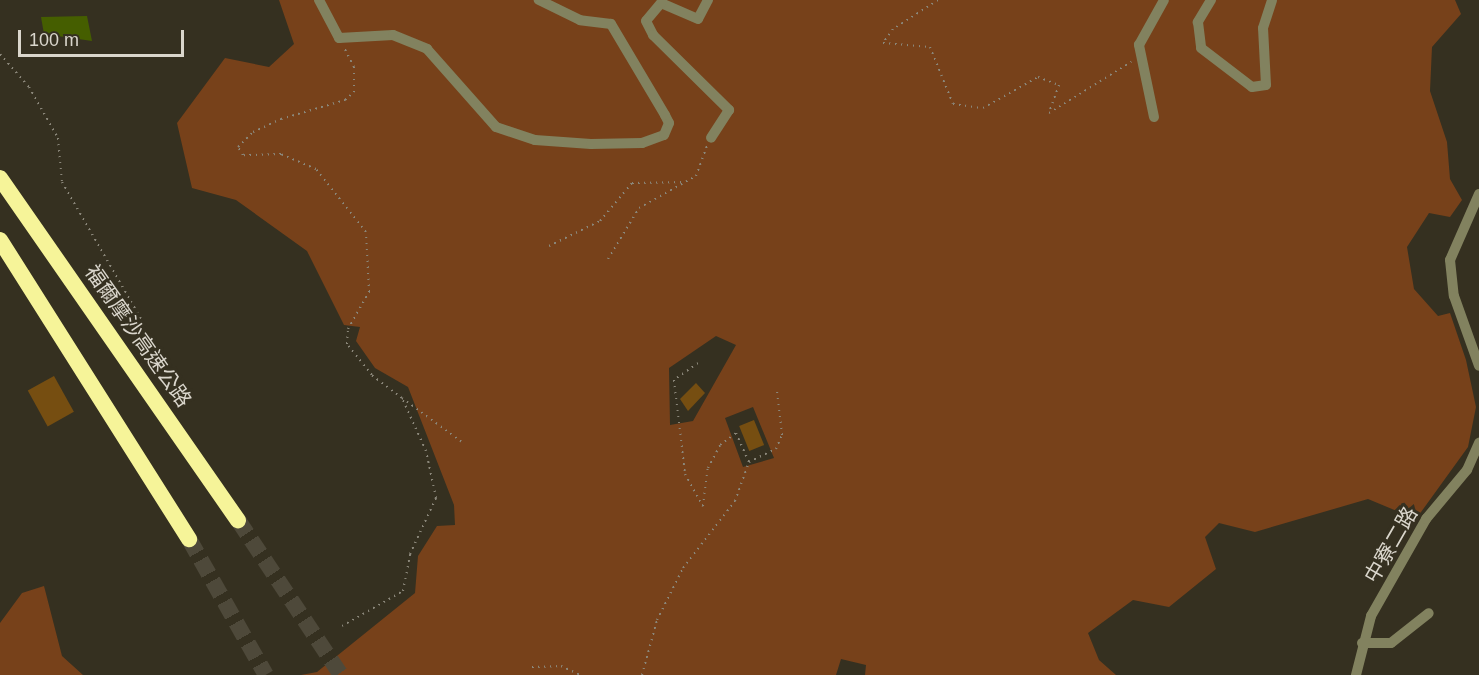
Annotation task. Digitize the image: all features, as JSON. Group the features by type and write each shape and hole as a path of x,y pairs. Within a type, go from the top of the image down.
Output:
{"highway":[{"name":"福爾摩沙高速公路","path":"0,178 238,520"},
{"path":"0,240 189,539"}],"street":[{"path":"319,0 339,38 393,35 427,49 482,115 513,133 591,144 642,143 664,135 669,123 610,24 580,20 538,0"},
{"path":"708,0 698,19 661,3 646,21 654,35 729,110 711,138"},
{"path":"1154,117 1138,45 1164,0"},
{"path":"1211,0 1198,22 1201,48 1252,87 1266,85 1263,28 1272,0"},
{"path":"1479,194 1450,260 1454,296 1479,366"},
{"name":"中寮二路","path":"1356,675 1362,644 1371,616 1426,519 1467,470 1479,443"},
{"path":"1362,644 1391,643 1429,613"}],"path":[{"path":"938,0 893,29 883,43 930,46 953,104 982,108 1038,77 1059,85 1049,113 1140,54"},
{"path":"339,38 354,67 354,92 345,100 253,132 238,152 297,158 316,169 356,214 371,258 369,292 348,329 347,344 372,375 462,442"},
{"path":"0,54 29,87 58,138 62,182 141,319"},
{"path":"608,259 639,207 696,176 711,138"},
{"path":"549,246 600,221 632,183 684,182"},
{"path":"642,675 667,597 735,501 748,462 736,433 720,445 708,468 703,506 685,474 674,380 698,363"},
{"path":"748,462 776,448 782,435 777,391"},
{"path":"342,626 403,591 410,554 434,509 426,451 402,398"},
{"path":"532,667 561,666 580,675"}],"shaded area":[{"path":"279,0 1455,0 1461,14 1432,47 1430,91 1447,142 1450,179 1462,200 1450,217 1429,213 1407,247 1414,289 1438,316 1450,313 1466,360 1476,407 1468,447 1416,519 1368,499 1255,532 1219,523 1205,537 1216,569 1169,607 1133,600 1088,633 1099,660 1116,675 865,675 866,665 841,659 836,675 301,675 317,672 415,593 418,556 437,526 455,525 454,505 408,387 375,368 356,341 360,327 344,325 307,251 236,200 192,188 177,123 225,58 269,67 294,44","holes":["716,336 736,345 693,421 670,425 669,368","753,407 774,458 743,467 725,418"]},
{"path":"87,16 92,41 44,34 41,17"},
{"path":"44,586 62,656 83,675 0,675 0,623 22,593"}],"building":[{"path":"54,376 74,412 48,426 28,391"},
{"path":"696,383 705,393 688,411 680,399"},
{"path":"754,420 764,445 749,451 739,426"}],"tunnel":[{"path":"238,520 341,675"},
{"path":"189,539 266,675"}]}
